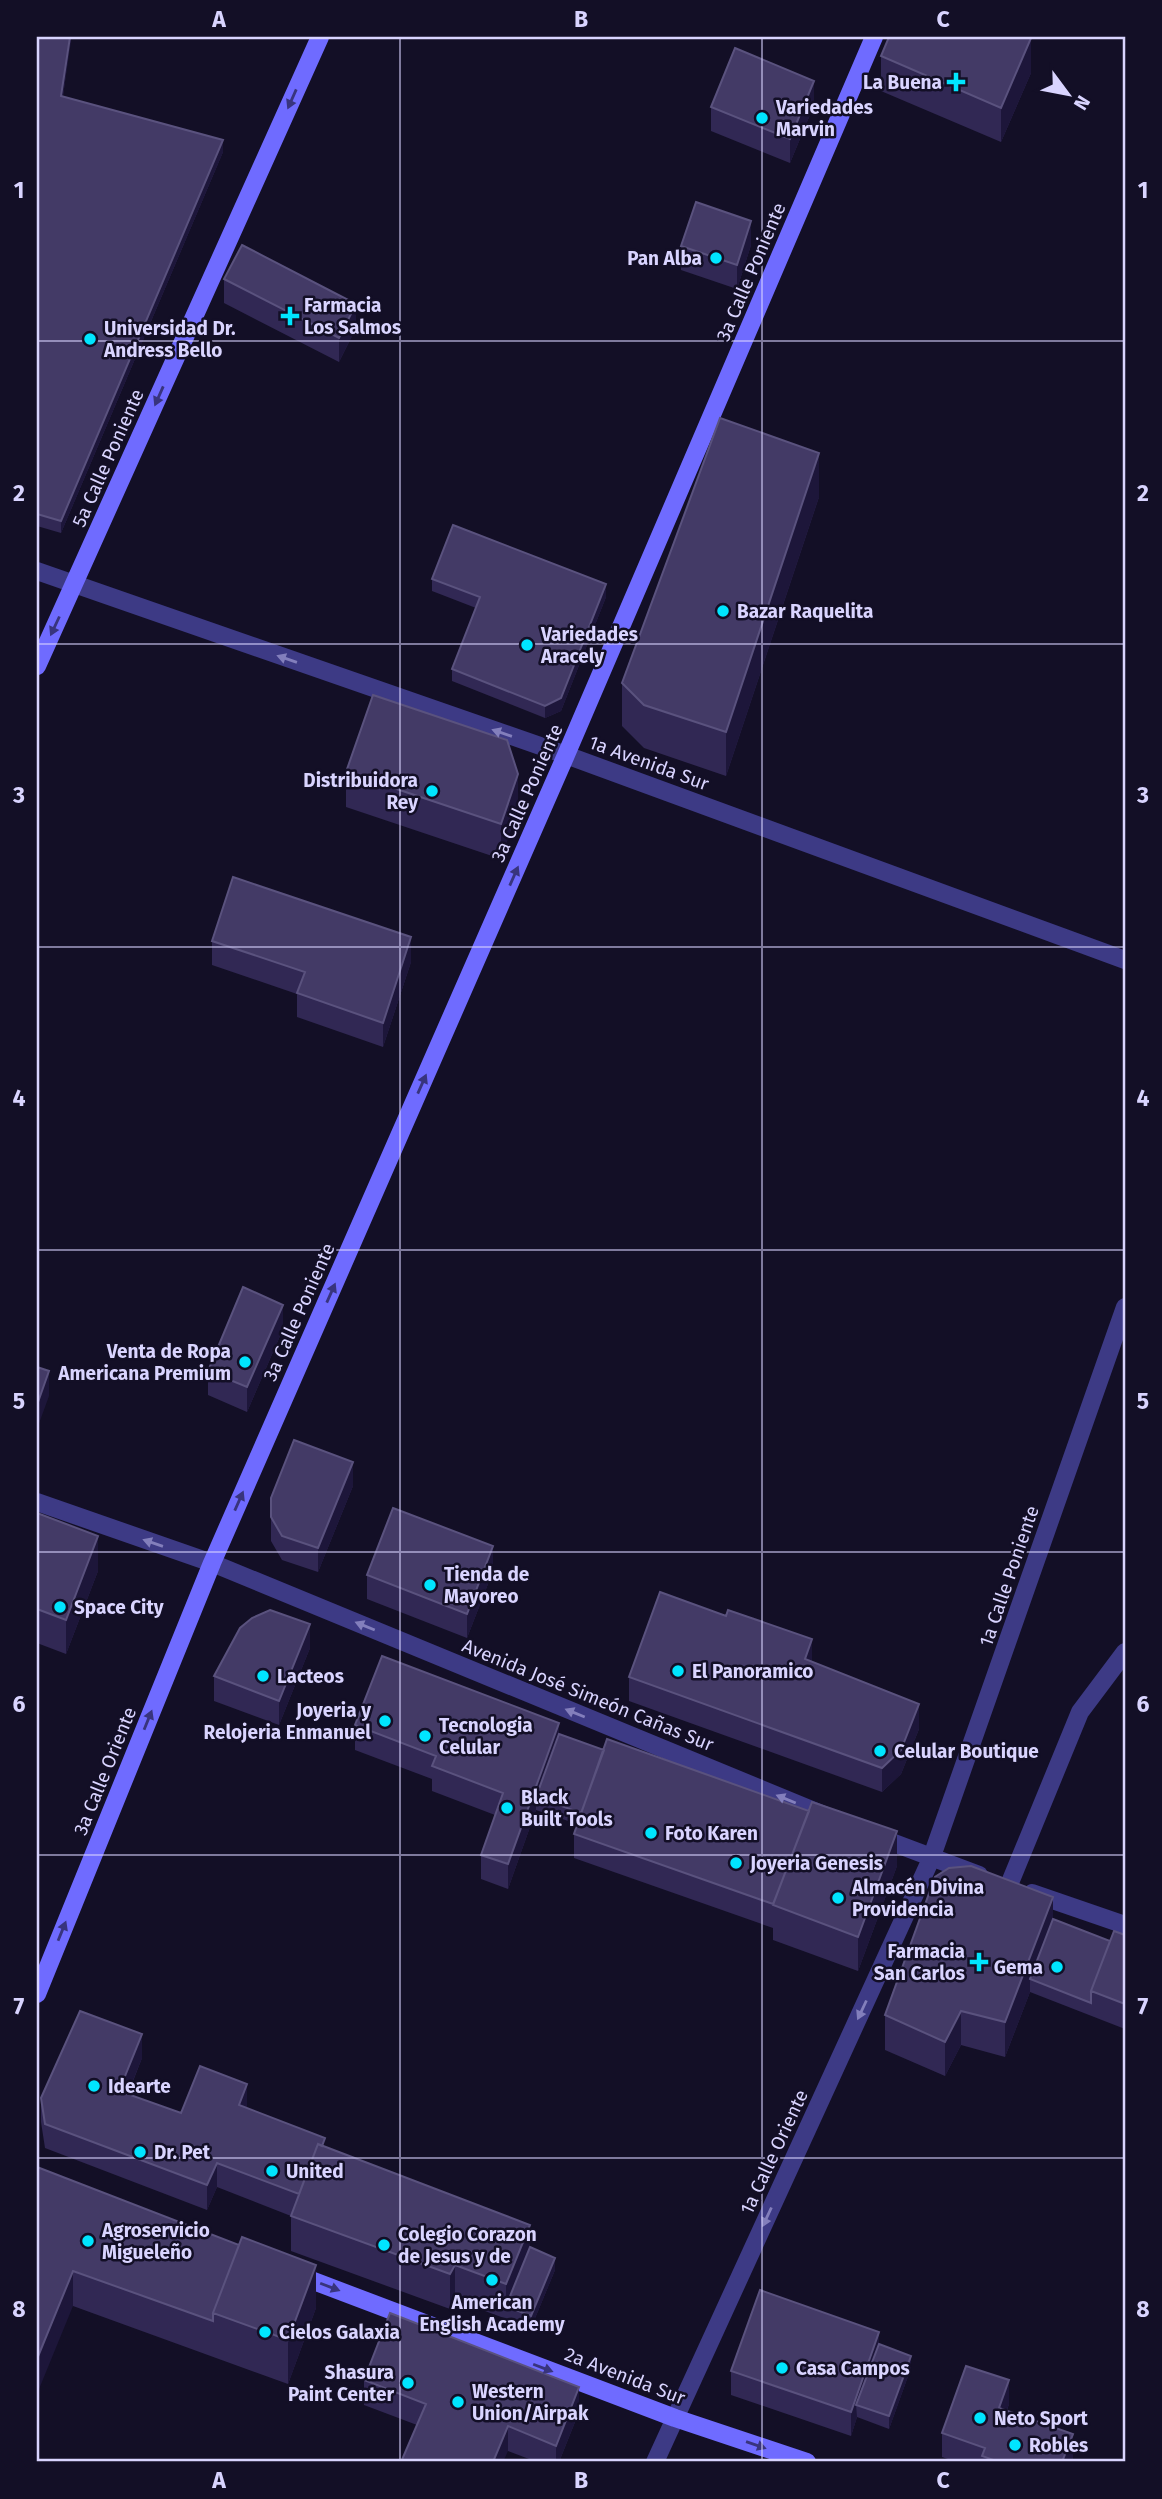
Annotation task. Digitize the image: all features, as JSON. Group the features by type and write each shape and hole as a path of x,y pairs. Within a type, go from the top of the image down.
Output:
{"street":[{"name":"5a Calle Poniente","path":"37,666 320,37"},
{"name":"3a Calle Poniente","path":"212,1563 566,755 874,37"},
{"name":"1a Avenida Sur","path":"37,571 566,755 1125,960"},
{"name":"1a Calle Poniente","path":"932,1859 1125,1307"},
{"name":"Avenida José Simeón Cañas Sur","path":"37,1502 212,1563 842,1822"},
{"name":"3a Calle Oriente","path":"37,1994 212,1563"},
{"path":"1009,1885 1080,1712 1125,1652"},
{"path":"867,1833 932,1859 1125,1925"},
{"name":"1a Calle Oriente","path":"655,2462 932,1859"},
{"name":"2a Avenida Sur","path":"284,2270 675,2418 807,2462"}],"building":[{"name":"Universidad Dr. Andress Bello","path":"37,37 70,37 61,96 223,140 61,521 37,514"},
{"path":"889,37 1031,38 1001,108 881,56"},
{"path":"735,48 814,81 790,139 711,107"},
{"path":"696,202 751,221 737,265 681,246"},
{"path":"242,245 356,304 339,338 224,279"},
{"name":"Bazar Raquelita","path":"720,418 819,453 726,732 644,705 622,683"},
{"name":"Variedades Aracely","path":"453,525 606,584 561,698 545,706 452,669 480,597 432,579"},
{"path":"373,695 507,740 518,774 501,824 346,772"},
{"path":"233,877 411,937 383,1023 297,993 305,972 212,941"},
{"path":"243,1287 283,1305 247,1387 208,1371"},
{"path":"37,1367 49,1371 37,1405"},
{"path":"294,1440 353,1462 318,1548 282,1536 271,1517 271,1498"},
{"name":"Tienda de Mayoreo","path":"393,1508 493,1546 467,1614 367,1575"},
{"path":"37,1513 98,1536 66,1620 37,1609"},
{"path":"660,1592 726,1616 728,1610 812,1639 805,1659 919,1704 901,1750 882,1768 629,1677"},
{"path":"270,1610 310,1624 279,1701 214,1676 240,1628 252,1618"},
{"path":"382,1656 559,1723 508,1864 481,1855 503,1793 432,1766 436,1756 355,1725"},
{"path":"559,1734 604,1750 581,1813 536,1797"},
{"path":"607,1739 809,1811 773,1904 574,1834"},
{"name":"Almacén Divina Providencia","path":"812,1802 897,1831 858,1937 773,1905"},
{"name":"Farmacia San Carlos","path":"971,1866 1053,1897 1005,2022 961,2011 945,2042 885,2015 935,1877 949,1868"},
{"path":"1053,1919 1110,1941 1091,1991 1091,2003 1030,1979"},
{"path":"1114,1931 1125,1935 1125,2004 1091,1991"},
{"path":"80,2011 142,2034 119,2091 181,2113 200,2066 247,2084 239,2105 325,2138 322,2146 318,2144 299,2194 217,2163 207,2185 45,2124 41,2098"},
{"path":"318,2144 530,2225 506,2284 455,2265 450,2274 291,2216"},
{"path":"37,2167 239,2245 213,2313 213,2321 73,2271 37,2359"},
{"path":"242,2237 316,2265 288,2340 213,2313"},
{"path":"530,2247 555,2258 531,2316 506,2306"},
{"path":"760,2290 879,2332 851,2412 731,2371"},
{"path":"390,2313 579,2387 556,2446 508,2426 493,2462 401,2462 426,2404 364,2380"},
{"path":"879,2344 911,2356 889,2416 856,2405"},
{"path":"966,2366 1009,2380 999,2408 1073,2434 1062,2462 999,2462 982,2456 985,2448 942,2433"}],"place":[{"name":"La Buena","path":"956,82"},
{"name":"Variedades Marvin","path":"762,118"},
{"name":"Pan Alba","path":"716,258"},
{"name":"Farmacia Los Salmos","path":"290,316"},
{"name":"Universidad Dr. Andress Bello","path":"90,339"},
{"name":"Bazar Raquelita","path":"723,611"},
{"name":"Variedades Aracely","path":"527,645"},
{"name":"Distribuidora Rey","path":"432,791"},
{"name":"Venta de Ropa Americana Premium","path":"245,1362"},
{"name":"Tienda de Mayoreo","path":"430,1585"},
{"name":"Space City","path":"60,1607"},
{"name":"El Panoramico","path":"678,1671"},
{"name":"Lacteos","path":"263,1676"},
{"name":"Joyeria y Relojeria Enmanuel","path":"385,1721"},
{"name":"Tecnologia Celular","path":"425,1736"},
{"name":"Celular Boutique","path":"880,1751"},
{"name":"Black Built Tools","path":"507,1808"},
{"name":"Foto Karen","path":"651,1833"},
{"name":"Joyeria Genesis","path":"736,1863"},
{"name":"Almacén Divina Providencia","path":"838,1898"},
{"name":"Farmacia San Carlos","path":"979,1962"},
{"name":"Gema","path":"1057,1967"},
{"name":"Idearte","path":"94,2086"},
{"name":"Dr. Pet","path":"140,2152"},
{"name":"United","path":"272,2171"},
{"name":"Agroservicio Migueleño","path":"88,2241"},
{"name":"Colegio Corazon de Jesus y de","path":"384,2245"},
{"name":"American English Academy","path":"492,2280"},
{"name":"Cielos Galaxia","path":"265,2332"},
{"name":"Casa Campos","path":"782,2368"},
{"name":"Shasura Paint Center","path":"408,2383"},
{"name":"Western Union/Airpak","path":"458,2402"},
{"name":"Neto Sport","path":"980,2418"},
{"name":"Robles","path":"1015,2445"}]}
